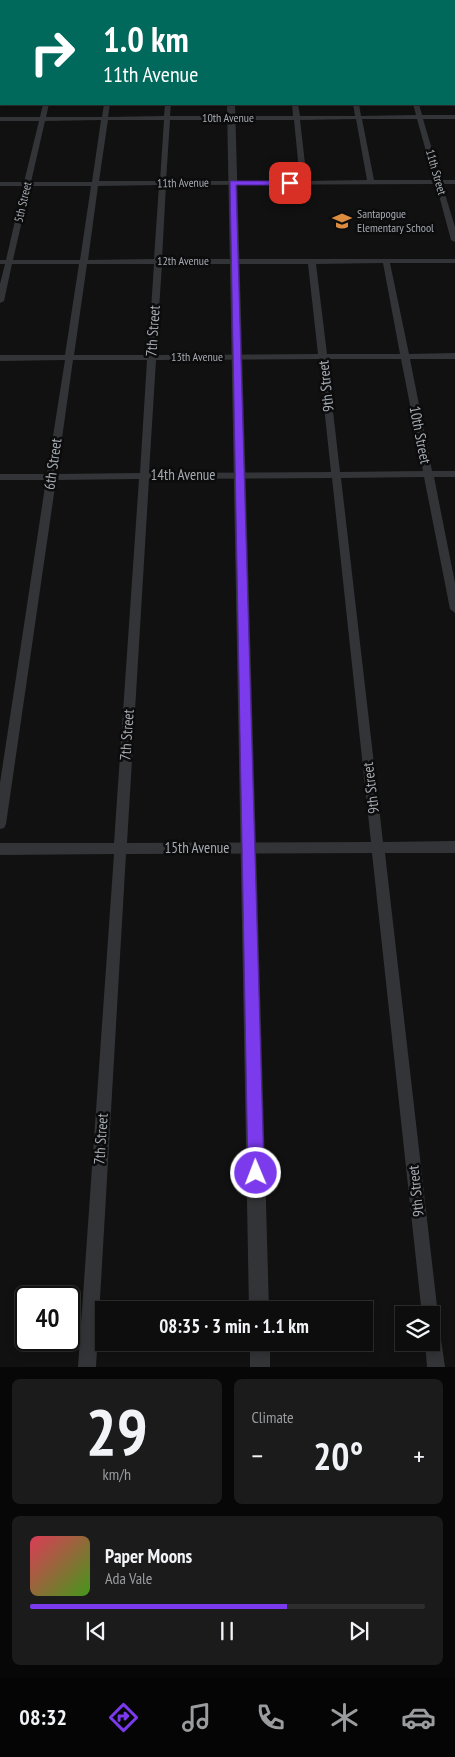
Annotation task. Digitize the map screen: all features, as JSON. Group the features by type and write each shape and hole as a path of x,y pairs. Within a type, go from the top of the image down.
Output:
{"street":[{"name":"5th Street","path":"0,301 46,105"},
{"name":"6th Street","path":"0,824 107,105"},
{"name":"7th Street","path":"87,1367 168,105"},
{"path":"295,105 304,183"},
{"path":"356,105 371,183"},
{"name":"11th Street","path":"416,105 455,240"},
{"name":"10th Avenue","path":"0,119 167,118 231,111 296,117 455,117"},
{"path":"231,111 250,848 259,1301"},
{"name":"11th Avenue","path":"0,184 455,182"},
{"name":"10th Street","path":"386,260 455,609"},
{"name":"9th Street","path":"312,261 429,1306"},
{"name":"12th Avenue","path":"0,262 455,261"},
{"name":"13th Avenue","path":"0,358 455,356"},
{"name":"14th Avenue","path":"0,477 455,474"},
{"name":"15th Avenue","path":"0,849 455,847"},
{"path":"260,1351 260,1367"},
{"path":"434,1351 436,1367"}],"place":[{"name":"Santapogue Elementary School","path":"342,221"}],"route":[{"path":"256,1173 233,183 290,183"}]}
